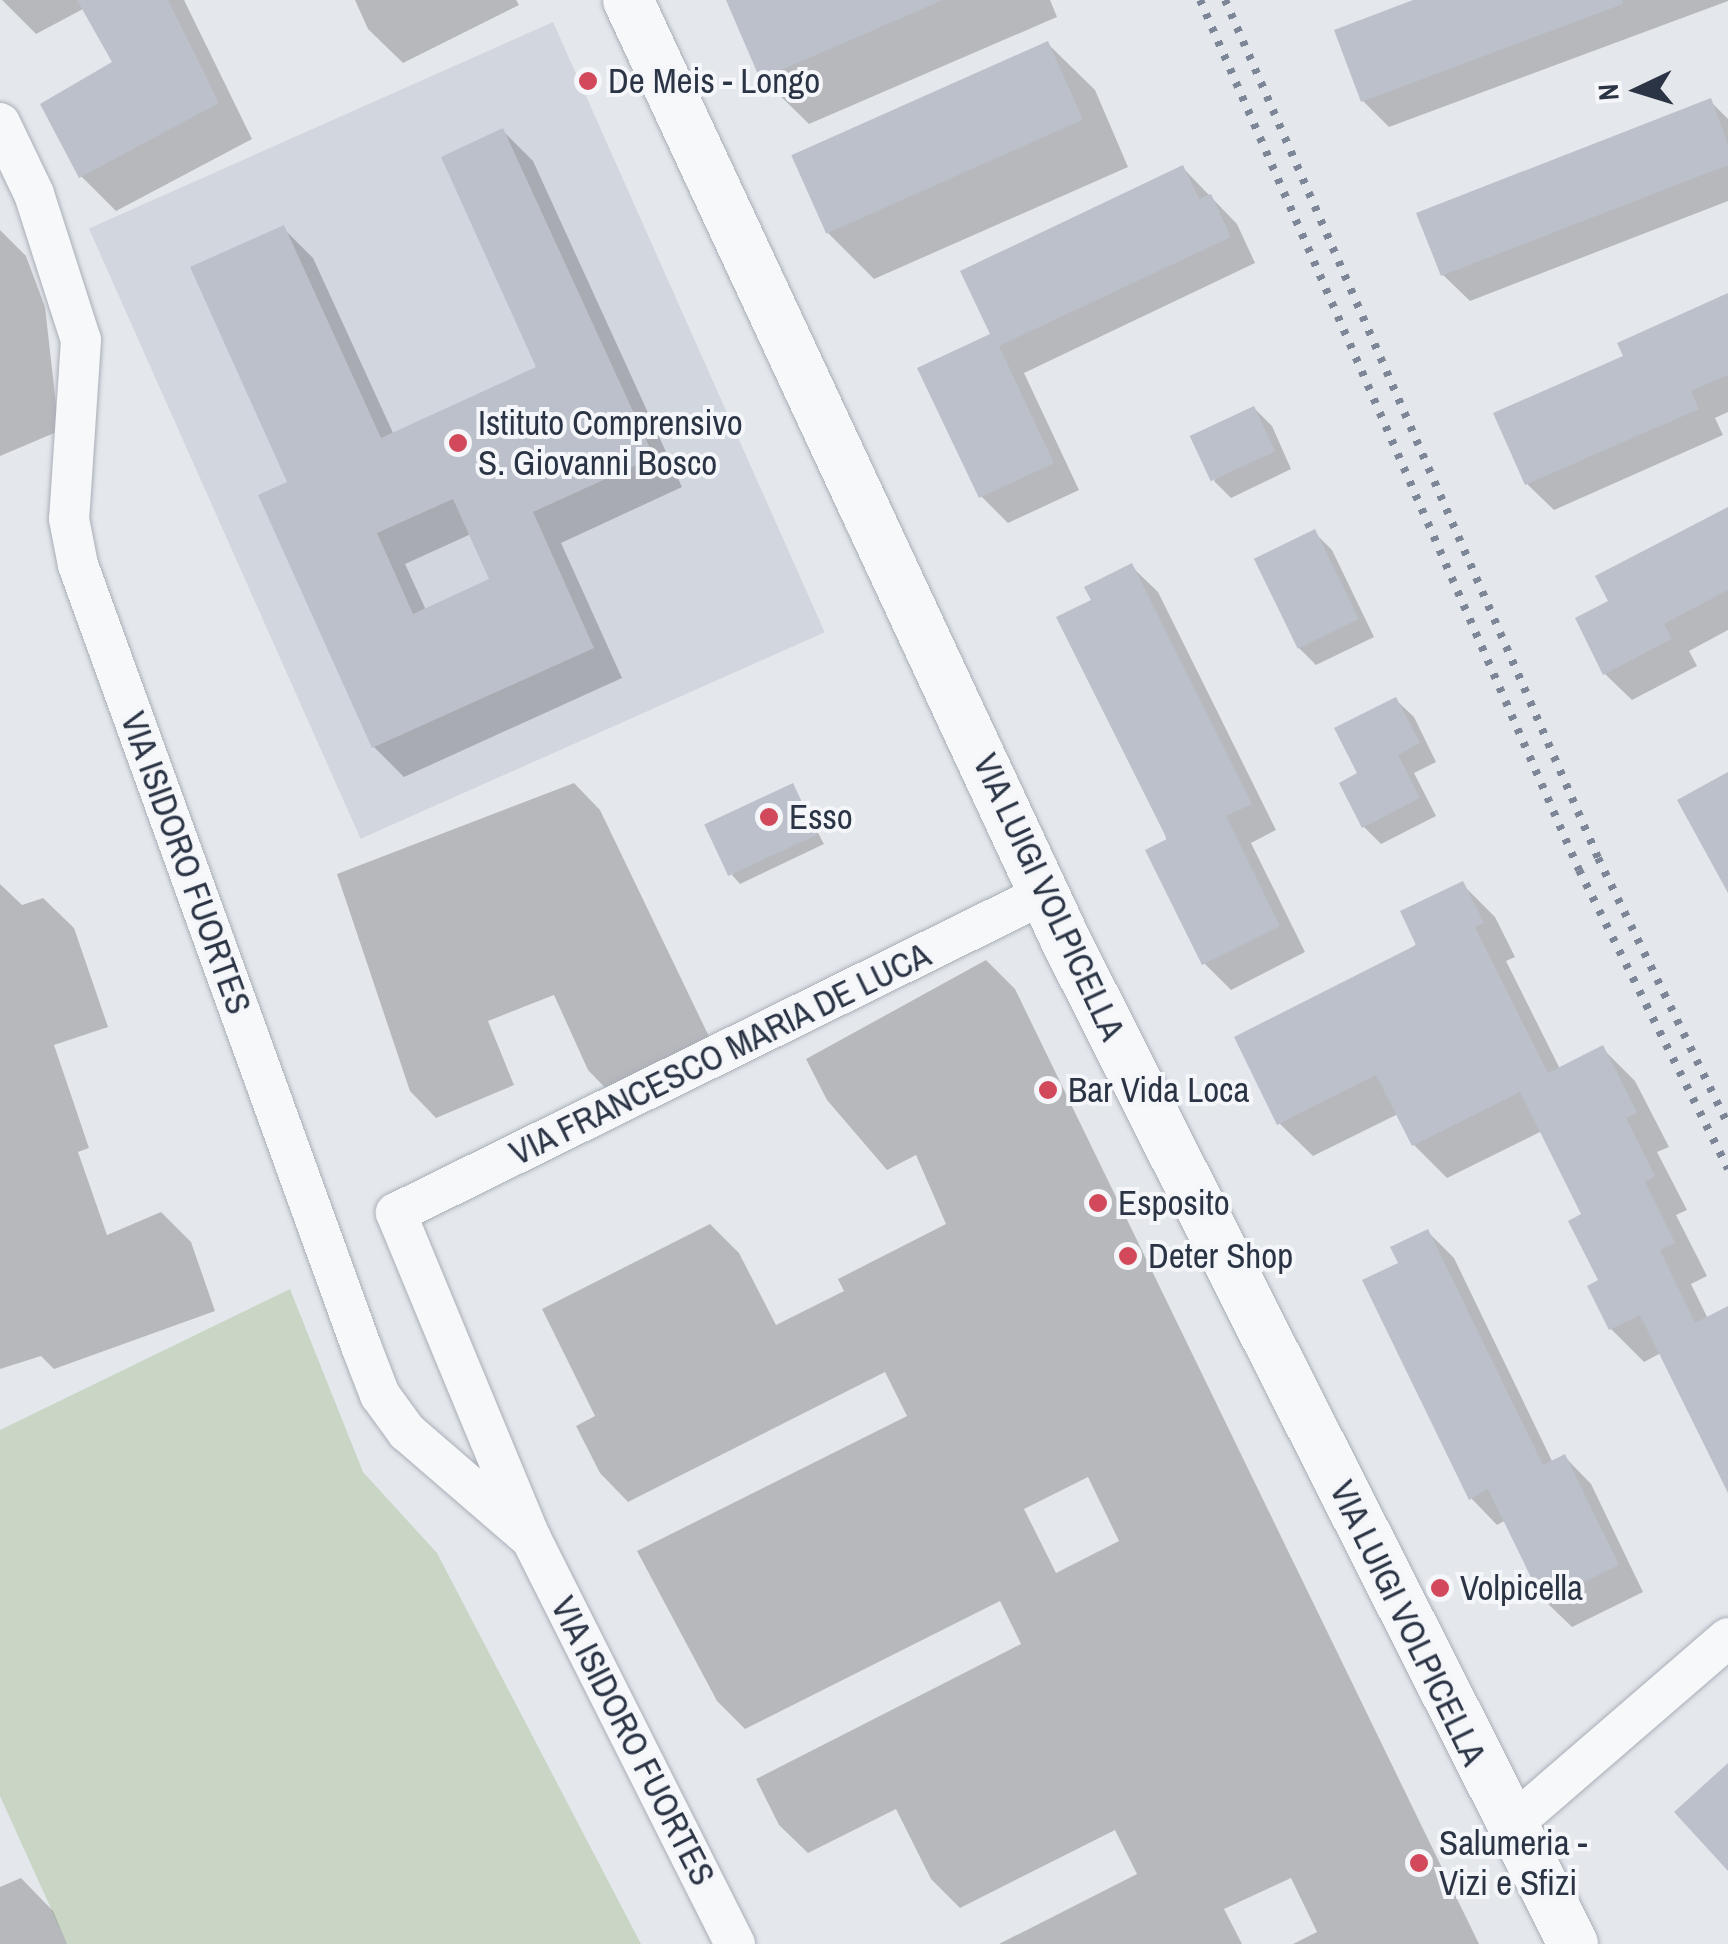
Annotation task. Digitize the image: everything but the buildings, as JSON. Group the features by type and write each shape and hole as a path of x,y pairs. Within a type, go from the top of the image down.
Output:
{"street":[{"name":"VIA LUIGI VOLPICELLA","path":"628,0 1044,894 1508,1827 1573,1944"},
{"name":"VIA ISIDORO FUORTES","path":"0,122 34,194 81,340 69,519 78,565 360,1346 380,1395 408,1432 530,1539"},
{"name":"VIA FRANCESCO MARIA DE LUCA","path":"396,1213 1044,894"},
{"name":"VIA ISIDORO FUORTES","path":"396,1213 530,1539 735,1944"},
{"path":"1508,1827 1728,1638"}],"shaded area":[{"name":"Istituto Comprensivo S. Giovanni Bosco","path":"553,22 825,632 361,839 89,229"}],"green space":[{"path":"290,1289 363,1472 437,1553 641,1944 67,1944 0,1796 0,1430"}],"railway":[{"path":"1200,0 1579,870 1728,1169"},
{"path":"1225,0 1598,858 1728,1125"}],"place":[{"name":"De Meis - Longo","path":"588,81"},
{"name":"Istituto Comprensivo S. Giovanni Bosco","path":"458,443"},
{"name":"Esso","path":"769,817"},
{"name":"Bar Vida Loca","path":"1048,1090"},
{"name":"Esposito","path":"1098,1203"},
{"name":"Deter Shop","path":"1128,1256"},
{"name":"Volpicella","path":"1440,1588"},
{"name":"Salumeria - Vizi e Sfizi","path":"1419,1863"}]}
